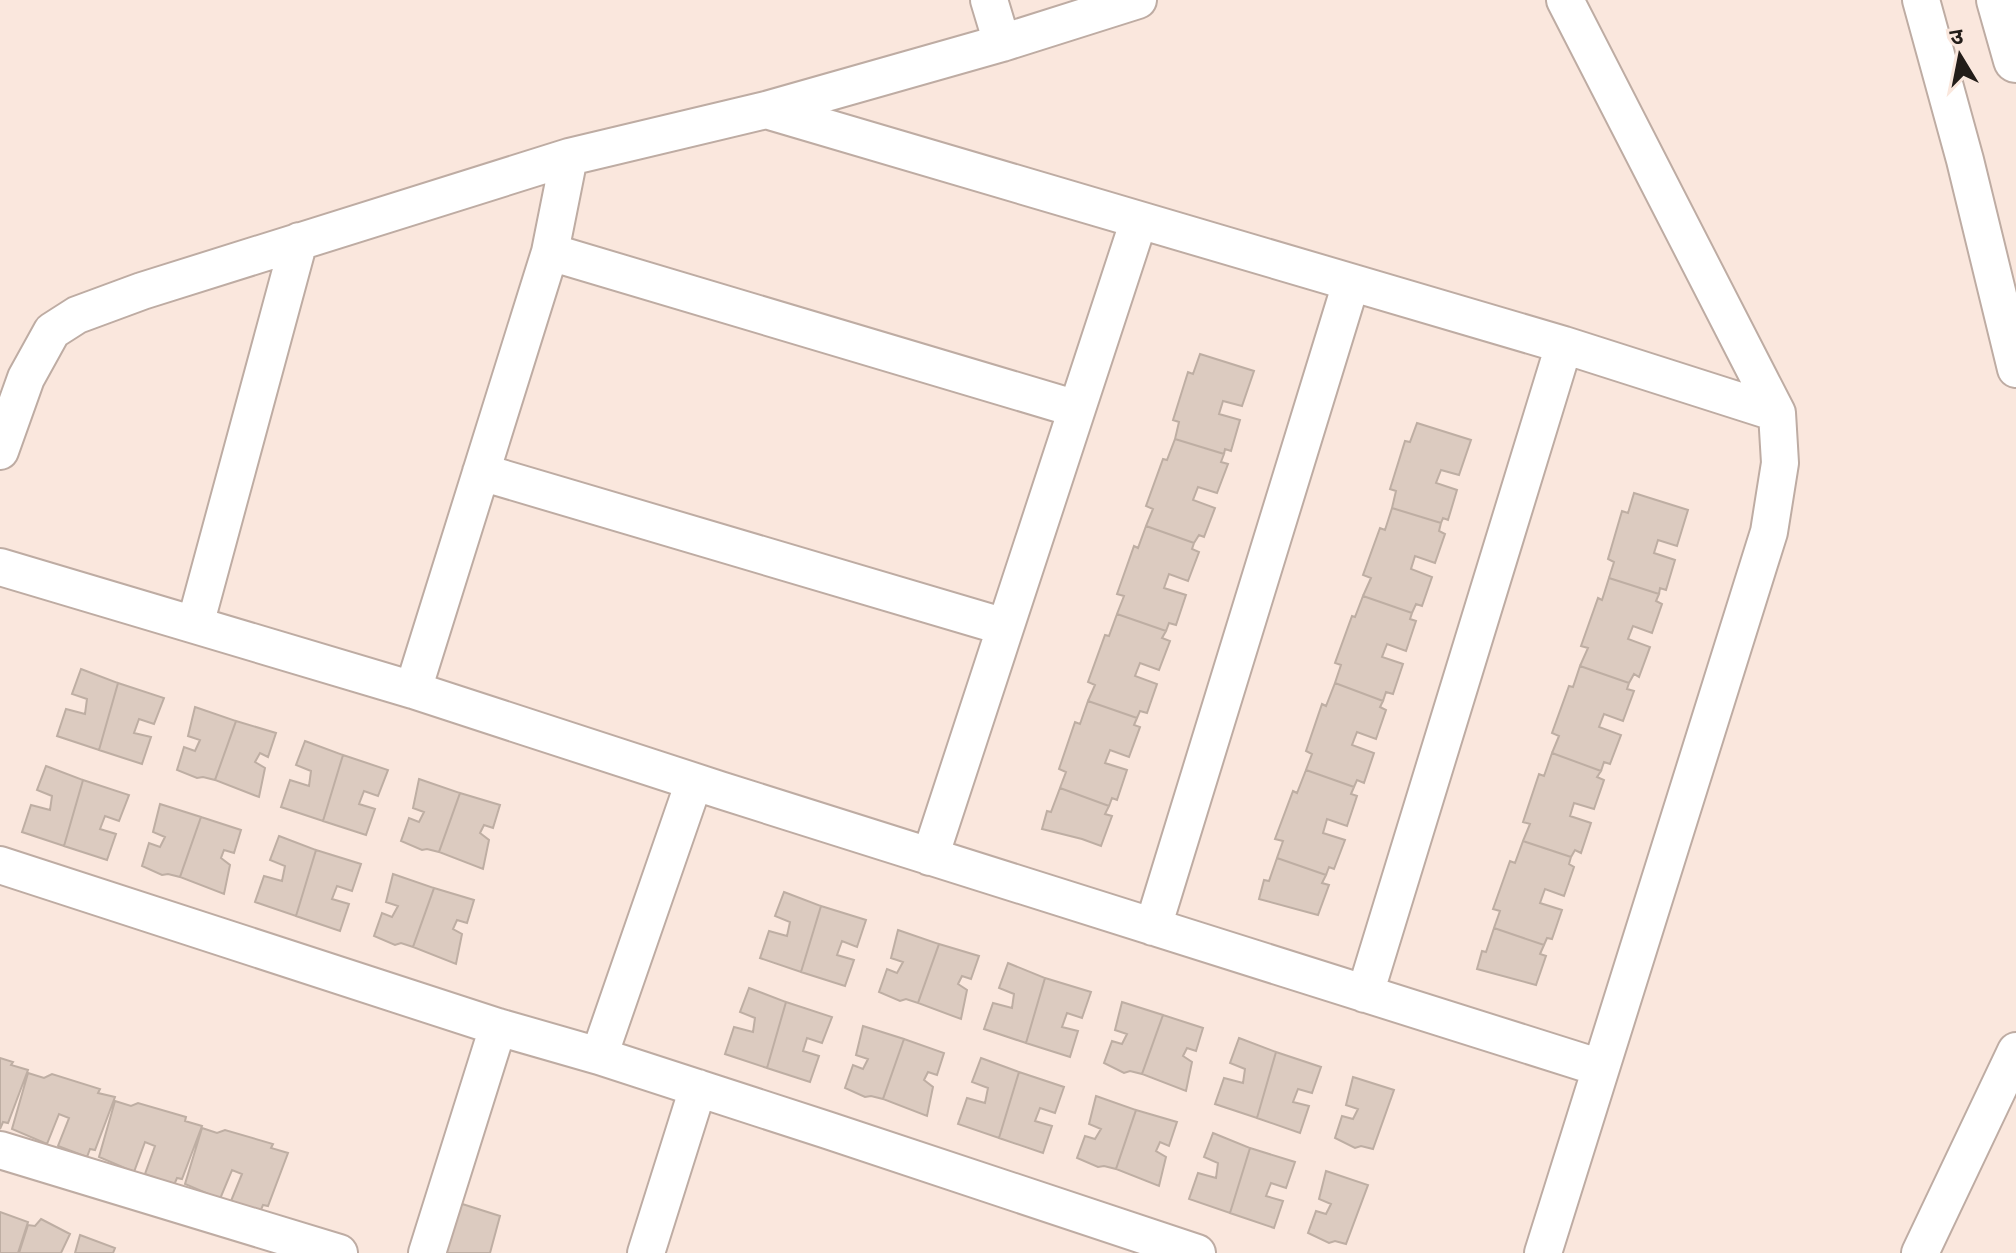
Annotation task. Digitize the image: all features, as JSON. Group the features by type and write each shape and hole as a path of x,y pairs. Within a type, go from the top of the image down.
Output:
{"main road":[{"path":"1999,0 2016,60"}],"street":[{"path":"989,0 1002,43"},
{"path":"0,451 26,378 52,331 77,315 142,291 569,157 766,110 1002,43 1138,0"},
{"path":"1543,1253 1769,532 1780,463 1777,413 1565,0"},
{"path":"1921,0 1965,160 2016,369"},
{"path":"766,110 1564,345 1777,413"},
{"path":"413,690 550,252 569,157"},
{"path":"930,857 1139,220"},
{"path":"195,625 299,241"},
{"path":"550,252 1077,409"},
{"path":"1153,927 1351,283"},
{"path":"1365,994 1564,345"},
{"path":"481,472 1005,627"},
{"path":"0,567 413,690 694,782 1601,1068"},
{"path":"599,1056 694,782"},
{"path":"0,865 498,1027 698,1088 1155,1246 1197,1253"},
{"path":"427,1253 498,1027"},
{"path":"1920,1253 2016,1051"},
{"path":"646,1253 698,1088"},
{"path":"0,1150 339,1253"}],"building":[{"path":"1200,354 1254,371 1242,406 1223,401 1219,414 1240,420 1231,451 1225,449 1224,454 1175,439 1179,422 1173,420 1188,372 1193,374"},
{"path":"1417,423 1471,440 1459,475 1441,470 1436,483 1457,490 1448,520 1443,518 1441,523 1392,508 1396,491 1390,489 1405,441 1410,442"},
{"path":"1175,439 1224,454 1221,462 1228,464 1217,493 1198,487 1193,500 1215,508 1204,537 1199,535 1194,543 1146,526 1153,509 1146,506 1163,459 1167,460"},
{"path":"1634,493 1688,510 1677,546 1658,540 1654,553 1675,560 1666,590 1660,588 1659,594 1609,578 1614,562 1608,559 1622,511 1628,513"},
{"path":"1392,508 1441,523 1439,531 1445,534 1435,563 1415,556 1411,569 1432,577 1422,606 1416,604 1412,613 1363,596 1371,578 1363,575 1380,528 1385,530"},
{"path":"1146,526 1194,543 1192,549 1199,552 1188,581 1169,574 1164,588 1186,595 1176,625 1169,623 1166,631 1117,614 1124,596 1117,594 1134,546 1138,548"},
{"path":"1609,578 1659,594 1656,601 1662,604 1652,633 1633,626 1628,639 1650,647 1639,677 1634,674 1629,683 1580,666 1588,648 1581,646 1598,598 1602,600"},
{"path":"1363,596 1412,613 1410,619 1416,621 1406,651 1387,644 1382,657 1403,664 1393,694 1386,692 1383,701 1335,683 1341,665 1335,663 1352,616 1355,617"},
{"path":"1117,614 1166,631 1162,638 1170,641 1159,670 1140,663 1135,676 1157,684 1147,713 1140,711 1137,718 1088,701 1095,685 1088,682 1105,635 1109,636"},
{"path":"1580,666 1629,683 1627,689 1634,691 1623,721 1604,714 1599,727 1621,735 1610,764 1604,762 1601,771 1552,753 1559,736 1552,733 1569,686 1573,687"},
{"path":"81,669 118,683 99,750 57,736 66,709 85,714 87,699 72,694"},
{"path":"118,683 164,698 154,724 139,719 134,733 151,737 142,764 99,750"},
{"path":"1335,683 1383,701 1380,707 1386,710 1376,739 1357,732 1352,745 1374,753 1364,783 1357,780 1354,787 1306,770 1312,754 1306,751 1322,704 1326,706"},
{"path":"1088,701 1137,718 1134,725 1140,727 1129,757 1110,750 1105,763 1127,770 1117,800 1112,798 1109,806 1060,788 1066,772 1059,769 1075,722 1080,724"},
{"path":"195,707 236,721 215,780 197,778 177,770 184,747 195,751 200,740 188,736"},
{"path":"236,721 276,733 268,757 260,753 255,762 265,768 259,797 215,780"},
{"path":"305,741 343,755 323,821 281,807 290,780 309,786 311,771 296,765"},
{"path":"1552,753 1601,771 1597,777 1604,780 1594,809 1574,803 1570,816 1591,823 1581,853 1575,850 1571,857 1523,841 1530,824 1523,822 1539,774 1544,776"},
{"path":"343,755 388,770 378,796 364,791 359,804 375,809 366,835 323,821"},
{"path":"46,766 83,780 64,846 22,832 31,805 50,810 52,796 37,790"},
{"path":"1306,770 1354,787 1351,794 1357,796 1347,826 1327,819 1323,833 1345,840 1334,869 1329,867 1326,875 1277,858 1283,841 1275,839 1293,791 1297,793"},
{"path":"419,779 460,793 439,852 422,850 401,841 409,818 419,822 424,812 413,808"},
{"path":"83,780 129,795 119,821 105,816 100,829 116,834 107,860 64,846"},
{"path":"1060,788 1109,806 1105,814 1112,816 1101,846 1042,829 1047,811 1051,812"},
{"path":"460,793 500,805 493,828 484,825 480,833 489,840 483,869 439,852"},
{"path":"160,804 201,817 180,877 162,875 142,866 149,843 160,847 165,837 153,832"},
{"path":"201,817 241,830 234,853 224,850 221,858 230,865 224,894 180,877"},
{"path":"279,836 316,850 296,916 255,902 264,876 282,881 285,866 270,860"},
{"path":"1523,841 1571,857 1569,864 1574,867 1564,896 1545,889 1540,903 1562,910 1552,939 1547,938 1544,945 1494,928 1500,911 1493,909 1510,861 1515,863"},
{"path":"316,850 361,864 352,891 337,886 332,899 349,904 340,931 296,916"},
{"path":"1277,858 1326,875 1322,883 1329,885 1318,915 1259,899 1264,880 1269,881"},
{"path":"393,874 434,888 413,947 401,943 395,945 374,936 382,913 392,917 398,906 386,902"},
{"path":"434,888 474,900 467,923 457,920 453,929 462,934 456,964 413,947"},
{"path":"784,892 821,906 801,972 760,958 769,931 787,936 790,922 775,916"},
{"path":"821,906 866,920 857,947 842,941 837,955 854,960 845,986 801,972"},
{"path":"1494,928 1544,945 1540,954 1546,956 1536,985 1477,969"},
{"path":"898,930 939,944 918,1003 906,999 900,1001 879,992 887,969 897,973 903,962 891,958"},
{"path":"939,944 979,956 971,979 962,976 958,984 967,990 961,1019 918,1003"},
{"path":"1008,963 1045,978 1026,1043 984,1029 993,1003 1012,1008 1014,994 999,988"},
{"path":"1045,978 1091,992 1082,1018 1067,1013 1062,1027 1078,1031 1070,1057 1026,1043"},
{"path":"749,988 786,1002 767,1068 725,1054 734,1027 753,1032 755,1018 740,1012"},
{"path":"786,1002 832,1017 822,1043 807,1038 803,1051 819,1056 810,1082 767,1068"},
{"path":"1122,1002 1163,1015 1142,1074 1124,1073 1104,1063 1112,1041 1122,1044 1127,1034 1115,1030"},
{"path":"1163,1015 1203,1028 1196,1051 1187,1048 1183,1056 1192,1062 1186,1091 1142,1074"},
{"path":"863,1026 904,1039 883,1099 865,1097 845,1088 853,1065 863,1069 868,1059 856,1055"},
{"path":"1239,1038 1276,1052 1257,1118 1215,1104 1224,1078 1243,1083 1245,1069 1230,1063"},
{"path":"904,1039 944,1053 937,1075 928,1072 924,1080 933,1087 927,1116 883,1099"},
{"path":"1276,1052 1321,1067 1312,1093 1298,1089 1293,1102 1309,1106 1300,1133 1257,1118"},
{"path":"0,1058 28,1070 8,1123 3,1122 0,1129"},
{"path":"981,1058 1019,1072 999,1138 958,1124 967,1098 985,1103 988,1088 972,1082"},
{"path":"1019,1072 1064,1087 1055,1113 1040,1108 1035,1121 1052,1126 1043,1153 999,1138"},
{"path":"28,1073 44,1078 52,1074 115,1097 95,1150 90,1149 87,1157 58,1146 69,1118 59,1114 47,1144 12,1129"},
{"path":"1353,1077 1394,1090 1373,1149 1355,1148 1335,1138 1342,1116 1353,1119 1358,1109 1346,1105"},
{"path":"1096,1096 1136,1110 1116,1169 1098,1167 1077,1158 1085,1136 1095,1139 1101,1129 1089,1124"},
{"path":"115,1101 131,1106 138,1103 186,1117 185,1121 202,1126 182,1179 177,1178 174,1185 145,1174 155,1146 145,1142 134,1172 99,1157"},
{"path":"1136,1110 1177,1122 1169,1146 1160,1142 1156,1151 1166,1157 1159,1186 1116,1169"},
{"path":"202,1128 217,1133 225,1130 273,1144 271,1148 288,1153 268,1206 263,1205 260,1212 231,1201 242,1174 232,1170 220,1199 185,1184"},
{"path":"1213,1133 1250,1148 1230,1213 1189,1199 1198,1173 1216,1178 1218,1163 1204,1157"},
{"path":"1250,1148 1295,1162 1286,1188 1271,1183 1266,1196 1283,1201 1274,1228 1230,1213"},
{"path":"1326,1171 1368,1185 1346,1244 1329,1243 1308,1233 1316,1211 1326,1214 1331,1204 1319,1199"},
{"path":"456,1202 500,1216 490,1253 434,1253"},
{"path":"0,1212 28,1222 18,1253 0,1253"},
{"path":"41,1219 70,1234 61,1253 19,1253 28,1225 35,1226"},
{"path":"80,1235 115,1248 113,1253 75,1253"}]}
